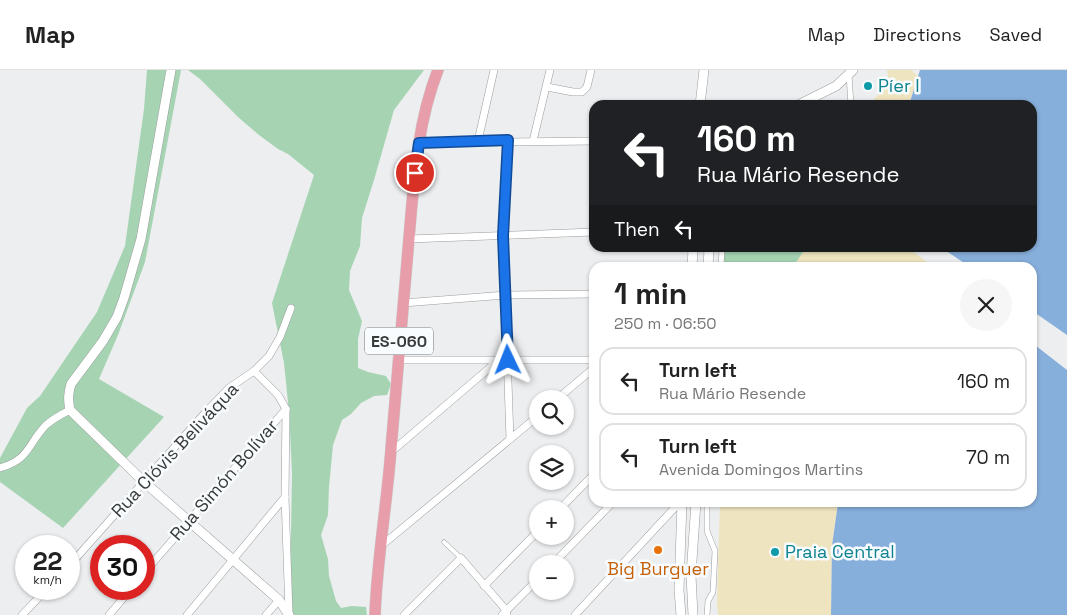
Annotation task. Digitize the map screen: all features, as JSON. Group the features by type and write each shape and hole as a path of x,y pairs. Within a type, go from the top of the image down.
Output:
{"main road":[{"name":"ES-060","path":"375,615 376,588 391,452 403,302 419,143 426,106 438,70"}],"street":[{"path":"172,70 141,240 133,269 117,317 103,341 71,384 68,392 70,410 143,481 279,600 289,614"},
{"path":"478,141 494,70"},
{"path":"533,141 550,70"},
{"path":"546,87 582,92 586,87 590,70"},
{"path":"701,100 704,70"},
{"path":"809,100 830,90 851,72"},
{"path":"851,72 852,100"},
{"path":"508,140 503,236 506,295 504,360 510,439"},
{"path":"419,143 589,140"},
{"path":"409,239 589,232"},
{"path":"403,302 506,295 589,294"},
{"name":"Rua Clóvis Beliváqua","path":"80,553 143,481 229,388 254,371 269,356 280,337 291,308"},
{"path":"398,360 589,360"},
{"path":"391,452 504,360"},
{"path":"254,371 278,395 286,409 289,614"},
{"path":"568,390 589,372"},
{"name":"Rua Simón Bolívar","path":"155,560 286,409"},
{"path":"0,468 13,464 27,452 48,424 70,410"},
{"path":"381,546 529,423"},
{"path":"569,500 589,479"},
{"path":"187,615 286,498"},
{"path":"562,555 608,507"},
{"path":"575,615 676,507"},
{"path":"681,507 679,590 681,615"},
{"path":"693,615 691,575 696,507"},
{"path":"707,507 707,531 715,551 713,592 708,601 707,615"},
{"path":"484,586 529,540"},
{"path":"404,615 461,558 505,614 529,589"},
{"path":"22,615 36,600"},
{"path":"109,615 122,600"},
{"path":"266,615 279,600"}],"lane":[{"path":"444,542 461,558"}],"green space":[{"path":"147,70 181,70 145,262 118,335 99,379 164,417 63,528 0,482 0,458 27,408 40,396 97,312 125,246 144,109"},
{"path":"188,70 424,70 394,110 362,218 360,246 350,271 349,290 362,321 358,339 358,368 386,376 391,384 387,395 374,396 361,403 351,414 342,420 333,445 328,515 321,535 328,559 329,576 336,601 341,608 352,606 366,607 367,615 291,615 292,472 289,412 284,363 272,303 314,175 288,154 259,135"},
{"path":"720,252 803,252 796,262 719,262"}],"sand":[{"path":"887,70 911,70 918,76 911,100 873,100 889,82"},
{"path":"803,252 913,252 927,262 796,262"},
{"name":"Praia Central","path":"720,507 837,507 832,546 831,615 718,615"}],"water":[{"path":"920,70 1067,70 1067,335 1037,314 1037,262 963,262 948,252 1037,252 1037,100 911,100"},
{"path":"1037,347 1067,370 1067,615 831,615 832,546 837,507 1037,507"}],"place":[{"name":"Píer I","path":"868,86"},
{"name":"Big Burguer","path":"658,550"},
{"name":"Praia Central","path":"775,552"}],"route":[{"path":"415,173 419,143 508,140 503,236 508,360"}]}
